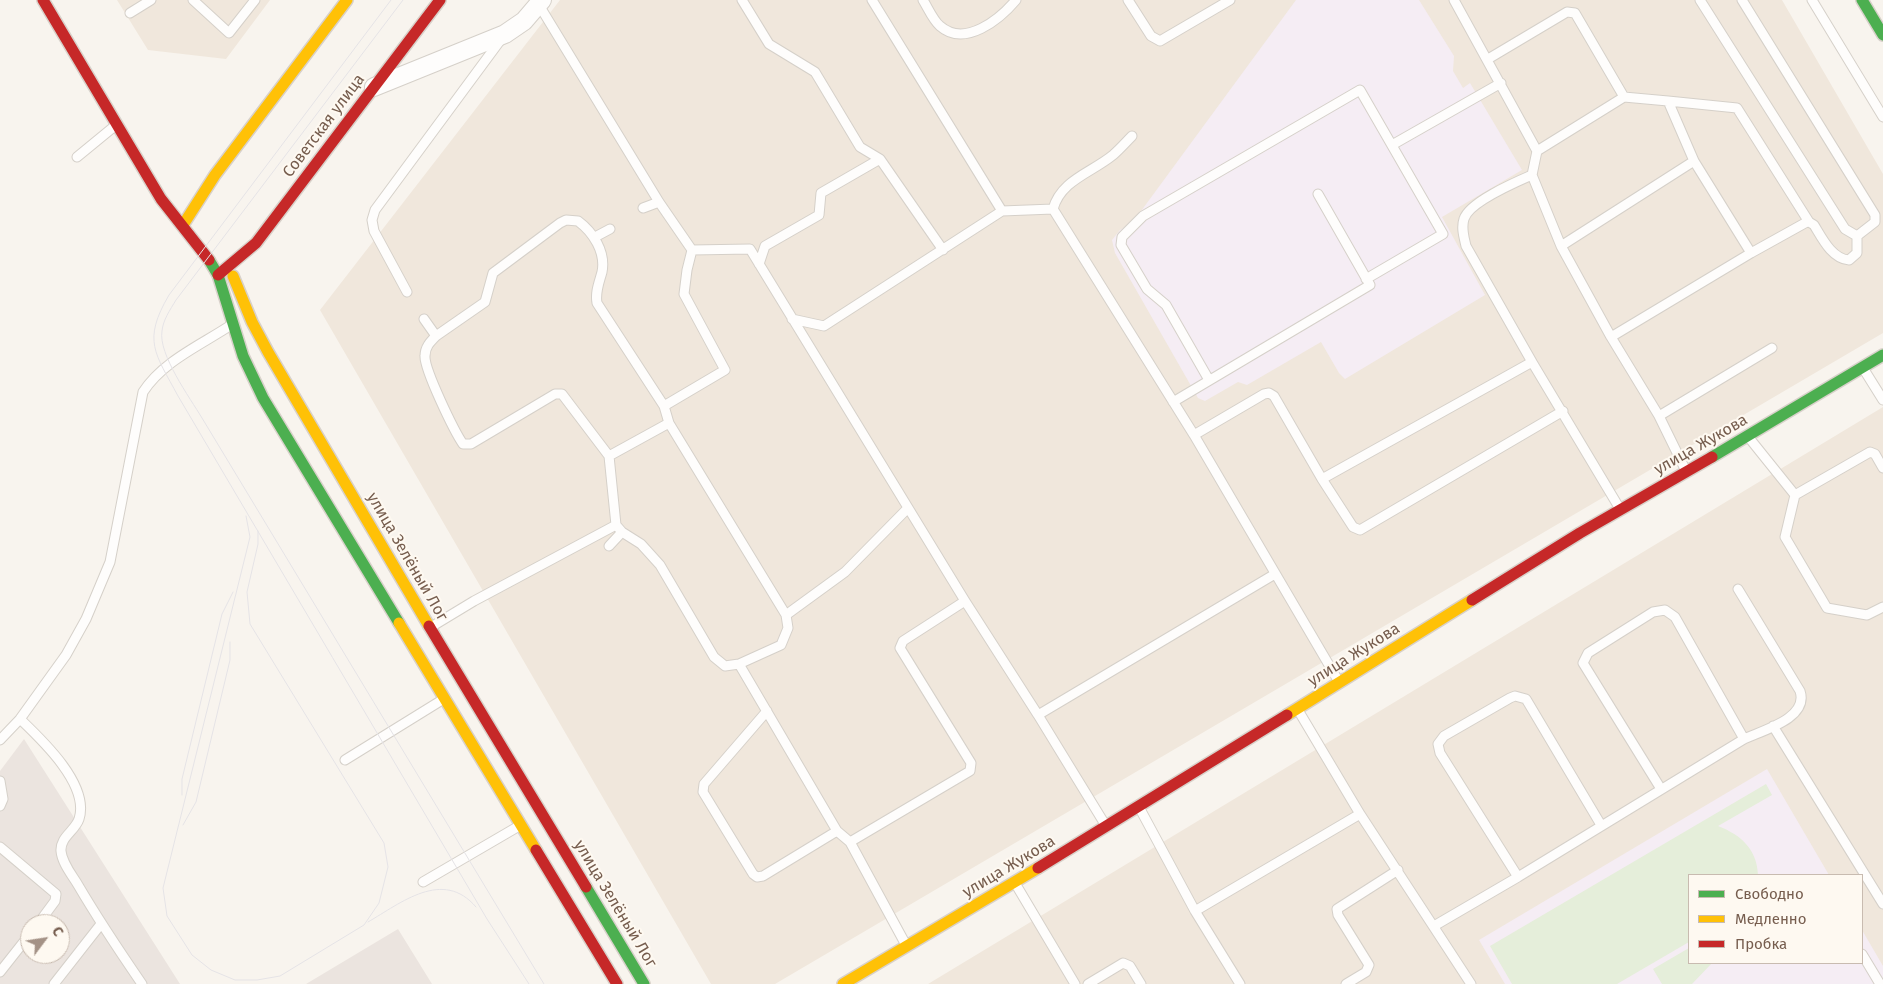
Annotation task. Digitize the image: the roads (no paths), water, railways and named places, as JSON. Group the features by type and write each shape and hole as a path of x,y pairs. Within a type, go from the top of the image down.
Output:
{"main road":[{"path":"43,0 161,199 203,250 218,275 231,325 263,398 617,984"},
{"path":"183,225 187,207 215,175 336,8 347,0"},
{"name":"Советская улица","path":"218,275 230,267 256,243 440,0"},
{"path":"1862,0 1883,35"},
{"path":"134,156 170,192"},
{"path":"187,207 201,224"},
{"name":"улица Зелёный Лог","path":"222,252 230,267 245,308 268,352 430,628 644,984"},
{"name":"улица Жукова","path":"843,984 1139,807 1620,509 1748,437 1883,355"}],"street":[{"path":"373,88 505,34 524,21 541,2"}],"lane":[{"path":"130,13 151,0"},
{"path":"193,0 229,33 255,0"},
{"path":"742,0 769,44 814,72 860,146 880,159 943,250"},
{"path":"872,0 1002,211"},
{"path":"923,0 940,26 953,33 971,34 1004,14 1016,0"},
{"path":"1128,0 1151,36 1160,41 1230,0"},
{"path":"1454,0 1537,151 1532,175 1561,246 1659,416 1686,471"},
{"path":"1700,0 1845,229 1857,236"},
{"path":"1742,0 1876,217 1873,224 1857,236"},
{"path":"1812,0 1883,117"},
{"path":"541,2 659,202 692,250 684,294 726,370 664,406"},
{"path":"1488,59 1567,12 1572,12 1576,15 1624,97"},
{"path":"407,292 374,231 372,220 375,210 505,34"},
{"path":"1392,145 1501,83"},
{"path":"1209,380 1166,305 1147,289 1121,245 1122,237 1143,216 1360,90 1444,234 1366,279"},
{"path":"1537,151 1624,97 1737,108 1810,222 1834,254 1842,260 1848,260 1857,253 1857,236"},
{"path":"1668,101 1694,161 1750,253"},
{"path":"77,157 116,125"},
{"path":"1132,136 1112,156 1062,188 1056,198 1053,209 1194,435 1340,683"},
{"path":"760,264 765,246 819,215 822,193 880,159"},
{"path":"1561,246 1694,161"},
{"path":"1532,175 1506,187 1469,210 1464,218 1462,232 1466,246 1532,362 1620,509"},
{"path":"1173,402 1370,285 1318,194"},
{"path":"643,208 659,202"},
{"path":"792,319 824,326 1002,211 1053,209"},
{"path":"609,546 619,529 609,456 560,393 555,394 471,444 463,444 426,364 425,358 427,346 436,336 485,302 493,273 566,220 578,221 594,237 601,254 602,269 596,294 597,303 664,406 668,423 786,615 788,628 781,645 740,664 725,666 714,657 660,565 641,544 619,529"},
{"path":"1612,337 1750,253 1810,222"},
{"path":"594,237 610,229"},
{"path":"692,250 750,249 965,601 1106,827"},
{"path":"424,319 436,336"},
{"path":"0,740 20,719 66,655 86,619 110,562 143,392 152,378 170,363 231,325"},
{"path":"1659,416 1772,348"},
{"path":"1322,479 1532,362"},
{"path":"1863,368 1883,400"},
{"path":"1194,435 1264,394 1269,393 1274,396 1322,479 1353,527 1360,530 1563,411"},
{"path":"609,456 668,423"},
{"path":"1748,437 1795,495"},
{"path":"1883,468 1875,454 1867,453 1795,495 1785,539 1824,605 1829,608 1865,615 1883,606"},
{"path":"786,615 845,572 908,508"},
{"path":"430,628 474,601 619,529"},
{"path":"1038,716 1275,574"},
{"path":"1434,926 1744,739 1796,713 1800,708 1802,697 1738,589"},
{"path":"850,842 972,768 971,763 900,651 903,641 965,601"},
{"path":"1661,789 1583,664 1588,653 1653,612 1665,610 1675,617 1744,739"},
{"path":"740,664 837,831 850,842 906,947"},
{"path":"1518,877 1440,753 1438,744 1444,736 1510,698 1515,696 1526,699 1602,825"},
{"path":"346,760 445,699"},
{"path":"1298,709 1360,814 1472,984"},
{"path":"767,711 704,784 703,792 753,874 757,877 763,876 837,831"},
{"path":"20,719 42,740 78,789 81,807 78,821 63,839 61,851 66,864 101,924 142,984"},
{"path":"1773,726 1883,904"},
{"path":"0,781 3,799 0,806"},
{"path":"1139,807 1195,911 1240,984"},
{"path":"1195,911 1360,814"},
{"path":"423,882 521,825"},
{"path":"0,847 56,894 56,901 46,914"},
{"path":"1346,984 1366,972 1369,965 1338,915 1338,907 1398,870"},
{"path":"1014,883 1075,984"},
{"path":"54,984 101,924"},
{"path":"0,972 20,947"},
{"path":"1863,956 1880,984"},
{"path":"1088,984 1123,963 1130,966 1140,984"}],"tram line":[{"path":"391,0 169,295 156,324 155,347 163,369 178,396 487,919 529,984"},
{"path":"403,0 176,300 164,323 162,341 170,363 183,388 544,984"},
{"path":"246,516 250,537 163,888 167,916 192,955 211,970 235,980 257,980 280,976 364,925 379,903 388,867 384,843 250,624 247,592 258,544 258,531"},
{"path":"182,795 182,779 222,614 233,592"},
{"path":"183,825 196,802 230,660 230,642"},
{"path":"368,922 408,899 436,890 450,890 463,896 476,907"}]}
